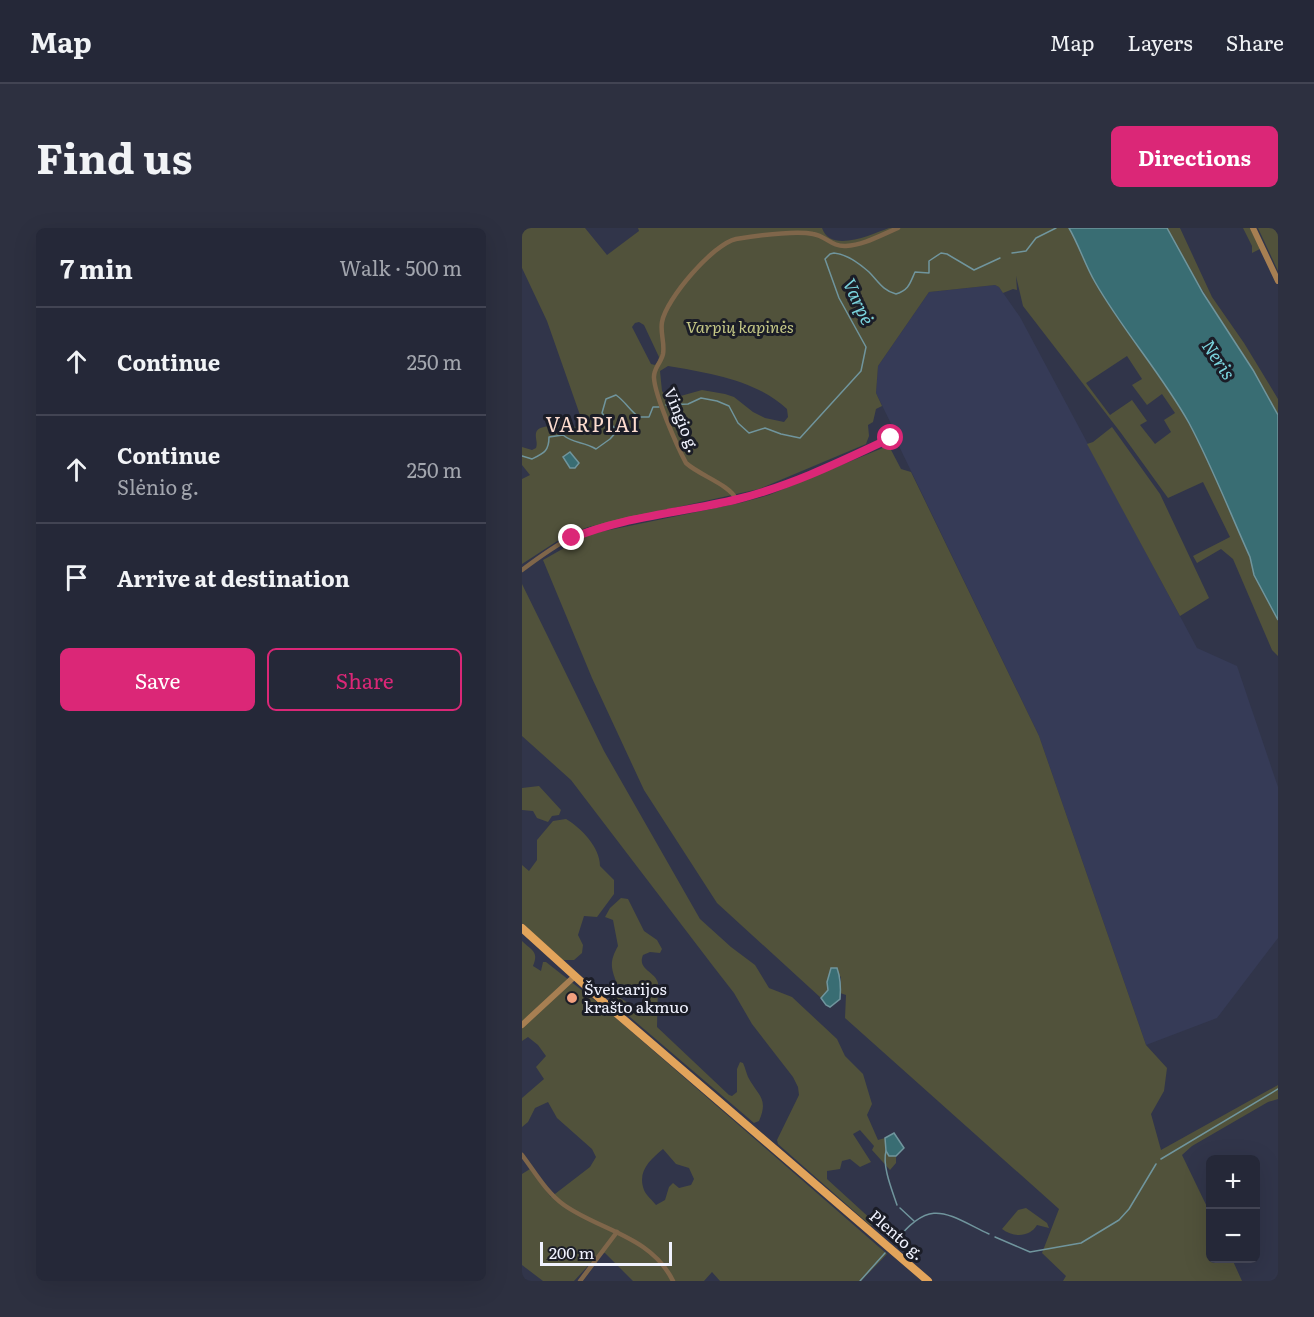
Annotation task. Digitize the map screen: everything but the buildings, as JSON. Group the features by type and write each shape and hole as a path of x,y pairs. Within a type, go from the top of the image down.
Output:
{"highway":[{"path":"522,928 575,976"},
{"path":"522,935 564,970 575,976"},
{"name":"Plento g.","path":"575,976 928,1281"}],"main road":[{"path":"1253,228 1278,281"},
{"path":"522,1025 575,976"}],"street":[{"name":"Vingio g.","path":"736,500 731,491 693,470 686,463 659,396 654,373 663,353 662,332 665,311 685,282 699,267 716,251 733,240 781,234 814,234 835,246 844,247 898,228"},
{"path":"522,570 572,538 602,526 736,500 769,490 830,466 891,438"},
{"path":"522,1155 558,1200 653,1254 673,1281"},
{"path":"580,1281 617,1232"}],"shaded area":[{"path":"995,285 999,287 1020,317 1197,648 1237,666 1278,787 1278,938 1217,1018 1146,1045 1039,736 898,444 899,440 876,393 878,366 929,292"}],"green space":[{"name":"Varpių kapinės","path":"522,228 585,228 607,255 639,231 638,228 822,228 827,236 843,241 889,228 1069,228 1091,275 1106,300 1178,405 1197,439 1250,557 1254,575 1278,620 1278,656 1272,650 1233,559 1221,549 1197,563 1193,556 1230,537 1203,482 1168,498 1023,306 1016,276 1017,290 1013,289 1003,293 995,285 929,292 878,366 876,393 882,406 876,409 873,422 868,425 869,436 866,444 759,489 588,527 565,536 522,564 522,479 530,475 522,465 522,447 532,450 536,448 536,433 542,427 580,427 580,415 547,321 522,268","holes":["639,322 644,325 659,357 655,365 651,364 632,327","1127,356 1142,379 1132,385 1147,405 1162,394 1175,413 1164,420 1171,432 1155,444 1140,425 1147,421 1132,400 1110,415 1086,383","668,366 747,384 775,399 787,409 788,417 784,422 765,418 734,397 702,390 677,397 666,396 662,391 660,371"]},
{"path":"1167,228 1180,228 1212,297 1244,343 1278,399 1278,415 1193,276"},
{"path":"1243,228 1250,228 1260,249 1252,253 1252,246"},
{"path":"1258,228 1278,228 1278,271"},
{"path":"1112,427 1160,494 1209,598 1180,616 1087,444"},
{"path":"885,447 890,448 901,469 911,472 1039,736 1146,1045 1167,1068 1164,1091 1151,1114 1161,1150 1278,1085 1278,1099 1268,1102 1192,1146 1182,1155 1206,1205 1206,1263 1234,1263 1242,1281 1063,1281 1066,1276 1042,1253 1059,1209 845,1018 846,995 840,993 841,977 831,968 827,982 828,990 821,998 717,903 644,790 592,678 543,560 595,533 769,495"},
{"path":"522,584 604,751 700,919 755,965 769,988 792,997 837,1039 845,1056 863,1074 872,1104 867,1115 878,1140 885,1138 886,1151 890,1156 896,1156 896,1163 890,1170 872,1150 874,1146 860,1130 853,1134 871,1162 860,1167 850,1159 842,1161 840,1169 827,1171 827,1179 874,1222 871,1226 778,1144 777,1140 799,1095 793,1077 752,1024 734,993 571,780 522,736"},
{"path":"539,786 561,810 559,815 552,816 548,822 537,818 533,811 522,810 522,788"},
{"path":"566,819 578,827 589,839 597,852 600,866 614,880 614,894 597,917 584,916 578,935 583,945 582,953 574,960 563,960 522,923 522,865 529,871 537,860 537,840 553,821"},
{"path":"621,898 628,899 644,931 657,940 662,949 660,953 650,952 643,955 642,960 644,967 658,983 657,1027 729,1095 732,1096 737,1092 737,1069 740,1062 743,1063 748,1077 763,1102 759,1121 754,1123 610,1000 613,995 616,995 634,1007 644,1009 647,1000 638,986 617,984 613,974 612,961 618,946 613,920 605,917 610,908"},
{"path":"522,941 535,954 533,966 541,971 543,962 546,962 602,1006 887,1254 861,1281 720,1281 712,1272 704,1281 633,1281 605,1253 599,1254 574,1281 543,1281 522,1265 522,1174 530,1169 551,1197 590,1167 596,1157 592,1149 557,1118 548,1102 535,1108 528,1122 522,1127 522,1098 544,1079 536,1067 546,1056 528,1037 522,1041","holes":["663,1149 676,1164 689,1168 694,1179 691,1185 679,1188 673,1183 669,1187 665,1200 656,1205 644,1190 642,1183 646,1167"]},
{"path":"1026,1208 1047,1223 1049,1228 1037,1225 1030,1232 1021,1235 1002,1229 1018,1210"}],"water":[{"name":"Neris","path":"1069,228 1167,228 1203,293 1253,370 1278,415 1278,620 1254,575 1250,557 1189,423 1106,300 1091,275"},
{"path":"570,452 579,463 575,468 570,468 563,457"},
{"path":"831,968 837,968 841,991 840,999 830,1007 821,998 828,990 827,982"},
{"path":"894,1133 904,1148 896,1156 889,1156 886,1151 885,1138"}],"waterway":[{"name":"Varpė","path":"1012,253 1026,251 1036,238 1056,228"},
{"name":"Varpė","path":"666,405 688,404 701,398 717,401 729,406 738,423 749,433 765,428 800,438 861,371 866,347 839,298 825,259 830,254 843,255 853,260 869,272 884,288 896,294 906,288 915,272 929,273 929,261 941,253 947,254 974,270 1000,258"},
{"name":"Varpė","path":"522,456 532,459 536,457 547,449 549,437 563,435 596,449 617,431 602,413 606,399 616,395 639,417 649,417 653,407 659,407"},
{"path":"1161,1159 1278,1089"},
{"path":"886,1151 886,1171 897,1205"},
{"path":"995,1237 1030,1252 1081,1243 1119,1220 1129,1209 1156,1164"},
{"path":"900,1208 914,1221"},
{"path":"895,1242 918,1219 939,1213 961,1220 989,1234"},
{"path":"860,1281 885,1253"}],"place":[{"name":"Šveicarijos krašto akmuo","path":"572,998"}],"district":[{"name":"VARPIAI","path":"593,425"}],"route":[{"path":"572,538 602,526 736,500 769,490 830,466 891,438"}]}
